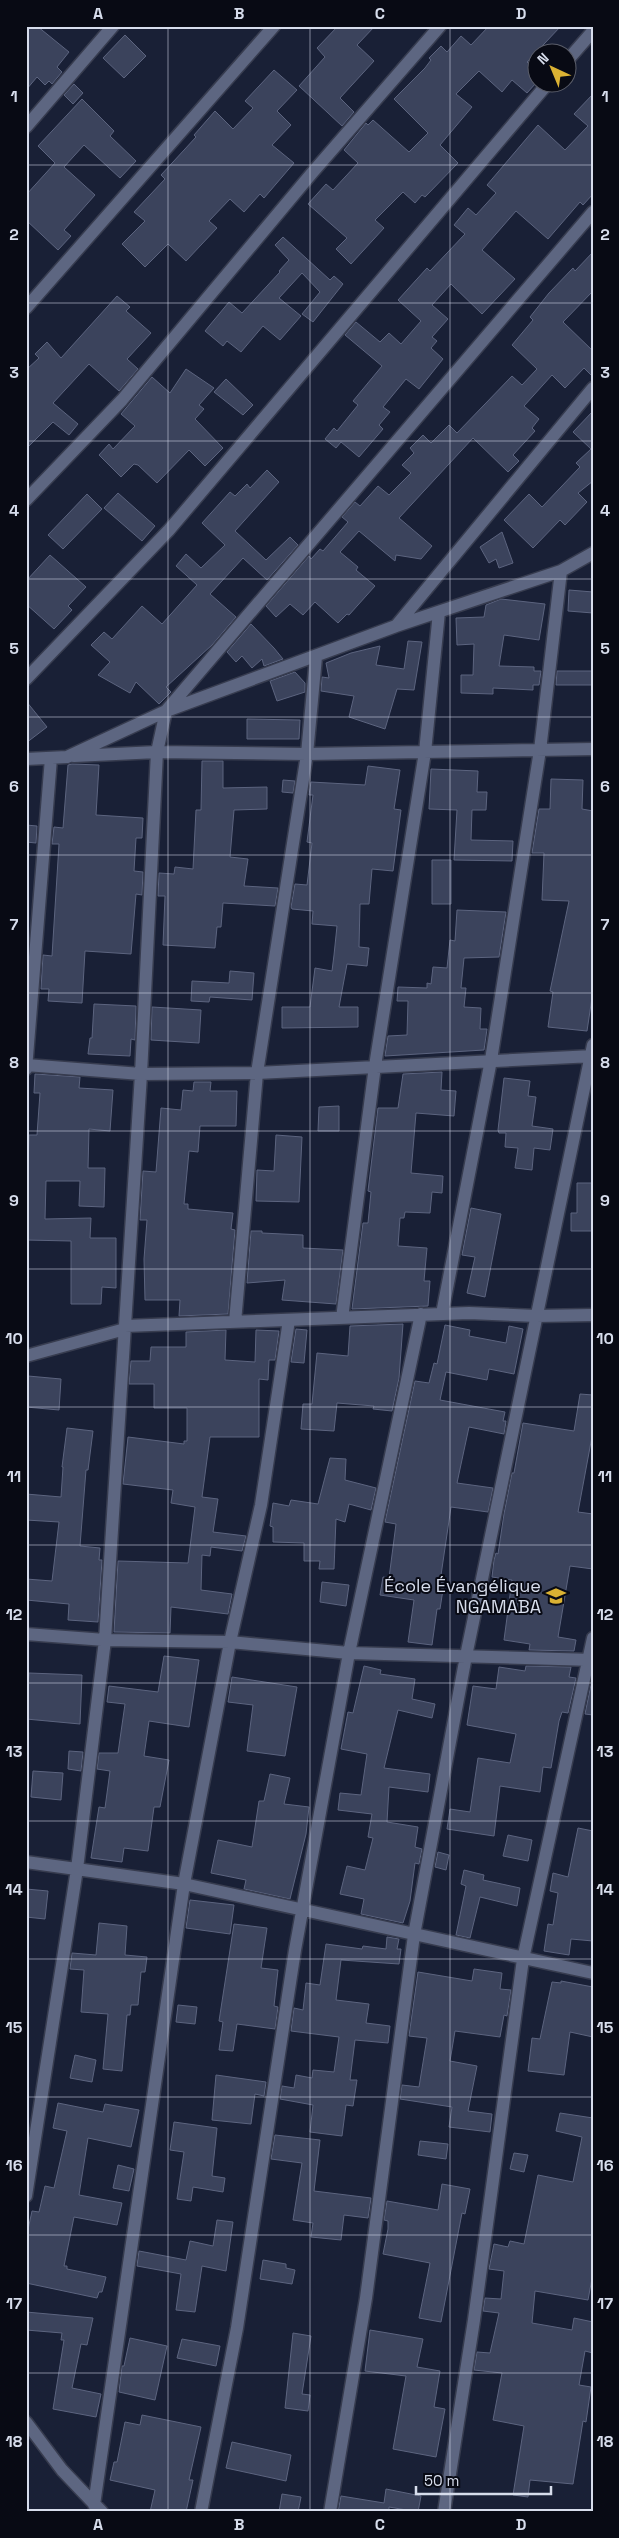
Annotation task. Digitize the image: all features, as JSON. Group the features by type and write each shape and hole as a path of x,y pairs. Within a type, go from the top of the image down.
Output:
{"street":[{"path":"26,127 113,26"},
{"path":"26,308 274,26"},
{"path":"26,500 122,400 312,173 440,26"},
{"path":"576,51 593,31"},
{"path":"26,679 169,530 541,92"},
{"path":"26,2196 77,1869 105,1640 141,1074 157,752 166,711 593,212"},
{"path":"396,626 593,388"},
{"path":"67,757 166,711 396,626 561,571 593,553"},
{"path":"442,1314 491,1060 540,750 561,571"},
{"path":"342,1318 375,1066 425,752 440,612"},
{"path":"235,1322 257,1073 307,754 316,657"},
{"path":"26,759 157,752 307,754 593,750"},
{"path":"51,758 26,1067 141,1074 257,1073 491,1060 592,1052 466,1656 414,1935 366,2298 330,2512"},
{"path":"26,1356 125,1328 421,1314 536,1316 593,1314"},
{"path":"201,2512 237,2328 302,1910 349,1653 421,1314"},
{"path":"98,2508 184,1884 230,1642 261,1505 289,1320"},
{"path":"26,1634 105,1640 230,1642 349,1653 591,1660"},
{"path":"444,2512 474,2320 523,1959 591,1660 593,1638"},
{"path":"26,1862 184,1884 593,1973"},
{"path":"26,2422 62,2470 98,2508"}],"building":[{"path":"26,26 37,26 69,52 57,67 62,72 52,84 49,81 45,85 37,77 26,90"},
{"path":"338,26 375,26 357,45 374,61 340,98 354,112 342,126 299,86 325,57 317,48"},
{"path":"489,26 561,26 546,42 526,42 527,93 512,80 502,92 479,71 456,94 472,107 440,145 458,163 425,197 422,195 415,203 403,192 375,220 384,228 351,264 336,249 347,238 308,204 326,184 333,190 358,163 344,150 366,123 368,125 373,120 409,152 428,133 394,99 425,68 431,60 429,58 441,46 447,52 461,36 471,45"},
{"path":"125,35 146,56 124,78 103,58"},
{"path":"274,70 297,90 277,111 291,125 272,145 294,163 264,198 260,194 244,212 230,199 209,221 217,228 186,261 168,244 145,267 122,244 145,221 134,212 165,179 161,175 196,137 194,135 215,111 233,129 253,108 245,101"},
{"path":"74,84 83,93 73,104 64,95"},
{"path":"593,94 593,194 583,205 580,202 548,239 516,211 482,250 515,279 482,314 451,284 432,305 448,319 432,337 437,341 431,348 443,359 419,389 406,379 383,407 390,412 379,425 383,429 359,457 341,442 336,448 325,439 334,428 337,431 358,405 353,401 382,366 345,335 356,322 380,342 389,333 401,344 421,321 398,300 427,268 430,271 465,234 454,225 468,208 476,215 496,193 487,185 538,125 565,150 588,126 574,114"},
{"path":"82,99 114,131 110,136 136,161 120,178 84,145 64,167 95,195 64,230 71,236 58,250 26,220 26,195 55,163 38,146"},
{"path":"283,237 330,280 334,276 343,284 313,322 302,314 320,292 302,273 279,298 301,316 280,340 263,326 241,352 227,341 223,346 205,331 229,302 242,313 280,272 289,260 275,245"},
{"path":"593,252 593,291 563,322 593,351 593,377 584,368 565,388 552,375 524,406 539,419 532,428 535,431 513,455 519,461 508,472 473,438 399,518 432,546 421,559 396,555 395,561 359,531 340,552 358,567 356,570 375,586 349,615 347,614 338,623 315,602 303,615 290,604 276,617 266,606 309,556 311,559 320,549 323,551 348,522 342,517 355,502 360,506 378,486 389,495 411,473 402,465 414,453 410,448 423,435 431,443 449,425 457,433 512,376 522,385 537,369 512,345 533,320 530,317 549,293 573,268 575,271"},
{"path":"117,296 130,307 126,311 151,333 127,359 138,369 119,391 89,364 53,403 78,424 69,435 53,422 26,449 26,370 39,358 35,354 47,342 61,358"},
{"path":"186,369 214,388 199,405 204,409 195,419 223,448 205,466 189,450 157,483 138,465 134,464 121,477 99,455 109,444 113,449 135,426 121,414 152,377 170,393"},
{"path":"226,379 253,405 243,415 214,392"},
{"path":"593,411 593,481 578,493 587,502 565,525 560,520 533,548 504,520 529,494 542,507 580,467 576,463 591,449 573,432"},
{"path":"267,470 279,482 235,531 266,560 290,537 298,545 267,580 243,558 210,594 236,617 212,645 166,687 171,692 159,704 136,682 130,693 98,675 110,662 91,645 104,632 112,639 142,606 162,624 197,585 176,566 186,554 201,568 225,545 202,523 230,492 235,496 247,484 250,488"},
{"path":"118,493 155,526 142,541 104,508"},
{"path":"87,494 102,509 63,549 48,535"},
{"path":"502,532 513,563 499,568 496,559 489,563 480,547"},
{"path":"50,555 86,587 68,606 72,610 54,629 26,604 26,581"},
{"path":"569,590 593,592 593,613 568,611"},
{"path":"501,599 545,604 539,640 504,635 499,666 534,667 534,671 541,671 539,685 533,685 533,690 493,688 493,694 461,693 461,675 473,675 474,644 457,645 456,618 484,617 486,605"},
{"path":"251,624 283,659 264,666 262,659 252,668 242,656 236,662 227,652"},
{"path":"408,641 422,642 414,690 397,689 385,729 349,717 354,696 321,691 322,677 329,678 326,663 351,653 380,646 376,665 404,669"},
{"path":"557,671 593,671 593,685 556,685"},
{"path":"295,672 305,683 305,692 277,701 270,681"},
{"path":"26,701 47,727 26,743"},
{"path":"247,719 300,720 299,739 247,739"},
{"path":"202,761 223,761 223,788 267,787 267,809 234,810 230,857 248,859 244,886 278,888 275,906 223,903 221,927 217,927 215,948 163,945 165,896 158,896 159,873 174,874 175,867 193,869 196,810 201,810"},
{"path":"68,765 99,765 96,815 143,818 142,838 136,838 134,871 143,872 142,895 136,894 131,954 85,951 82,1003 48,1001 49,989 41,989 43,955 52,956 59,844 52,844 54,827 63,828"},
{"path":"368,766 400,770 394,809 401,810 393,871 372,869 369,904 360,904 359,947 369,948 367,966 347,964 339,1007 358,1007 358,1027 282,1028 282,1007 310,1007 315,968 332,971 334,955 337,926 312,924 313,911 292,909 291,907 295,884 307,885 312,843 307,842 313,795 309,795 311,782 365,785"},
{"path":"431,769 478,771 477,792 487,792 486,810 472,810 471,840 513,841 512,861 454,860 457,810 429,809"},
{"path":"551,779 583,780 582,809 593,811 593,991 587,1031 548,1027 553,992 550,991 569,901 542,900 544,853 532,853 539,809 550,809"},
{"path":"283,780 295,781 293,793 282,792"},
{"path":"26,825 37,826 36,843 26,842"},
{"path":"432,860 451,860 451,904 432,904"},
{"path":"457,910 506,912 499,957 464,958 461,988 466,988 464,1007 481,1008 480,1029 487,1029 484,1050 385,1056 388,1036 407,1035 408,1001 397,1001 398,987 427,988 427,983 431,984 433,967 447,968 450,940 455,941"},
{"path":"230,971 254,973 252,1000 210,997 209,1002 191,1001 192,981 229,983"},
{"path":"94,1004 136,1006 135,1040 131,1039 130,1056 88,1054 90,1038 92,1038"},
{"path":"152,1007 201,1010 199,1043 151,1040"},
{"path":"442,1072 441,1090 456,1091 454,1116 416,1113 411,1173 443,1176 442,1193 432,1192 430,1213 405,1212 404,1218 400,1218 398,1246 427,1248 424,1281 430,1281 428,1306 352,1309 363,1223 368,1223 371,1192 368,1191 378,1108 398,1108 403,1074"},
{"path":"35,1074 80,1077 79,1088 113,1090 110,1131 89,1129 88,1168 105,1168 104,1207 79,1206 80,1181 46,1181 45,1219 91,1218 90,1238 116,1238 116,1288 102,1287 101,1304 71,1304 71,1241 26,1240 29,1135 37,1135 40,1093 34,1093"},
{"path":"504,1078 530,1081 528,1096 536,1097 532,1126 553,1129 550,1150 534,1148 532,1170 515,1168 518,1148 505,1147 506,1133 499,1133 498,1130"},
{"path":"194,1082 211,1082 210,1091 237,1091 236,1126 200,1126 198,1152 189,1151 184,1204 188,1204 188,1209 233,1213 231,1229 235,1230 228,1314 179,1316 180,1300 145,1300 144,1259 147,1220 140,1220 143,1171 156,1172 161,1108 181,1110 183,1090 193,1091"},
{"path":"339,1106 339,1131 318,1131 319,1107"},
{"path":"276,1135 302,1137 299,1202 256,1201 257,1170 274,1171"},
{"path":"577,1183 593,1183 593,1231 571,1231 571,1213 577,1213"},
{"path":"471,1208 501,1214 485,1297 467,1293 475,1257 462,1255"},
{"path":"251,1231 303,1235 303,1248 343,1250 336,1304 282,1300 285,1280 247,1283"},
{"path":"403,1324 399,1378 392,1411 373,1409 374,1406 337,1403 334,1431 301,1429 303,1404 312,1404 317,1353 348,1356 350,1326"},
{"path":"445,1325 470,1330 469,1336 506,1343 509,1326 523,1329 514,1374 489,1369 487,1380 446,1372 440,1400 505,1412 503,1421 506,1421 504,1434 469,1427 457,1483 493,1488 488,1512 451,1507 440,1582 444,1583 440,1609 437,1609 432,1645 408,1642 414,1600 380,1595 383,1577 389,1578 396,1524 385,1522 415,1381 429,1383 434,1363 437,1364"},
{"path":"296,1329 307,1330 304,1363 291,1362"},
{"path":"226,1330 225,1360 255,1362 256,1330 279,1331 275,1360 269,1360 268,1380 259,1379 259,1437 210,1437 202,1497 218,1499 213,1532 246,1536 242,1551 211,1547 210,1556 202,1555 201,1590 232,1594 228,1614 171,1607 170,1633 114,1632 118,1561 188,1563 195,1507 171,1503 173,1490 123,1484 128,1437 184,1444 184,1441 187,1441 187,1408 154,1408 154,1384 129,1384 131,1361 150,1361 151,1347 186,1347 186,1332"},
{"path":"28,1376 61,1379 59,1410 26,1407"},
{"path":"580,1394 593,1395 593,1431 578,1512 593,1514 593,1569 570,1566 558,1637 576,1640 574,1651 529,1650 530,1644 504,1640 512,1580 492,1577 494,1560 496,1553 498,1554 504,1514 523,1423 574,1431"},
{"path":"67,1428 93,1431 88,1470 86,1470 80,1546 100,1548 99,1560 102,1560 98,1622 68,1620 69,1604 26,1600 26,1579 52,1581 59,1522 26,1520 26,1494 61,1497 62,1467"},
{"path":"330,1458 346,1459 345,1480 376,1488 371,1510 349,1504 345,1522 336,1519 334,1569 319,1569 320,1561 304,1561 304,1543 273,1542 273,1527 270,1526 273,1503 289,1506 291,1500 318,1504"},
{"path":"322,1582 349,1585 346,1606 320,1602"},
{"path":"164,1656 199,1660 189,1727 149,1721 144,1756 169,1760 160,1807 154,1807 148,1851 124,1848 122,1862 91,1858 99,1807 105,1808 110,1771 97,1769 99,1753 118,1753 125,1704 107,1702 109,1686 158,1692"},
{"path":"364,1666 381,1670 380,1674 415,1679 412,1699 435,1704 432,1718 398,1710 384,1768 430,1774 428,1792 389,1787 387,1822 418,1827 415,1847 422,1849 419,1864 415,1863 410,1901 403,1923 361,1914 364,1899 340,1894 347,1866 365,1870 373,1838 368,1837 372,1814 338,1810 340,1793 361,1795 367,1754 341,1749 348,1712 353,1713"},
{"path":"526,1666 571,1667 569,1677 576,1678 568,1713 562,1712 559,1721 551,1768 543,1767 540,1792 500,1786 494,1836 447,1829 450,1809 470,1812 478,1758 510,1763 516,1734 467,1725 473,1686 496,1689 499,1667 525,1671"},
{"path":"29,1673 82,1675 80,1724 26,1719"},
{"path":"232,1677 297,1687 285,1756 247,1751 253,1705 228,1702"},
{"path":"592,1680 593,1715 585,1714"},
{"path":"69,1751 83,1752 81,1771 68,1769"},
{"path":"33,1771 63,1773 61,1800 31,1797"},
{"path":"270,1774 290,1778 284,1804 309,1807 306,1834 290,1899 244,1889 246,1880 211,1873 218,1840 252,1847 259,1801 264,1801"},
{"path":"578,1828 593,1831 593,1941 571,1939 569,1955 544,1951 548,1924 553,1925 558,1893 550,1891 553,1873 568,1877"},
{"path":"508,1835 532,1840 528,1861 503,1856"},
{"path":"438,1852 449,1855 446,1870 435,1867"},
{"path":"464,1870 484,1875 483,1880 520,1888 517,1906 480,1897 470,1938 456,1935 466,1886 461,1884"},
{"path":"26,1889 48,1891 45,1919 26,1917"},
{"path":"190,1900 234,1905 230,1934 186,1928"},
{"path":"99,1923 127,1926 125,1955 147,1957 145,1972 141,1972 138,2005 131,2005 130,2015 127,2015 122,2071 103,2069 108,2014 81,2012 84,1970 70,1969 72,1953 96,1955"},
{"path":"234,1924 267,1928 261,1968 278,1970 274,2006 278,2007 275,2029 237,2024 233,2051 219,2050 223,2022 219,2021"},
{"path":"387,1937 399,1939 397,1949 401,1949 399,1964 341,1960 336,2000 369,2004 366,2023 390,2026 388,2043 355,2040 350,2080 357,2080 353,2106 346,2105 342,2136 310,2132 313,2105 280,2099 282,2086 294,2088 296,2075 312,2078 313,2070 334,2072 339,2037 291,2031 294,2008 303,2010 306,1983 320,1985 326,1944 362,1949 363,1946 386,1949"},
{"path":"474,1969 502,1973 500,1989 511,1990 507,2016 504,2015 500,2037 455,2031 450,2061 477,2066 468,2111 492,2114 490,2132 449,2127 452,2107 400,2099 402,2085 419,2087 427,2038 409,2036 418,1972 472,1981"},
{"path":"561,1981 593,1987 593,2037 570,2032 564,2075 528,2071 532,2038 540,2039 552,1982 561,1983"},
{"path":"178,2005 197,2007 195,2024 176,2022"},
{"path":"75,2055 96,2060 92,2082 70,2078"},
{"path":"216,2075 266,2082 264,2096 255,2094 251,2124 212,2120"},
{"path":"58,2103 103,2112 105,2104 139,2110 131,2147 88,2138 79,2195 122,2203 117,2225 74,2217 64,2266 67,2266 67,2269 106,2277 102,2292 99,2292 97,2298 26,2283 26,2239 32,2211 39,2212 45,2186 54,2188 67,2131 53,2128"},
{"path":"560,2113 593,2118 593,2273 588,2300 535,2291 532,2323 572,2330 574,2318 593,2322 593,2353 585,2351 579,2385 591,2387 586,2422 583,2421 573,2484 530,2480 528,2497 513,2495 524,2426 493,2420 502,2373 474,2370 477,2352 490,2353 499,2313 483,2311 485,2298 501,2299 504,2271 489,2269 494,2244 508,2247 510,2241 524,2244 538,2175 573,2182 582,2137 556,2131"},
{"path":"174,2122 217,2128 212,2176 225,2178 223,2192 193,2187 191,2201 177,2199 184,2152 170,2150"},
{"path":"275,2135 320,2140 314,2191 371,2198 368,2218 344,2215 341,2240 311,2237 313,2223 293,2220 302,2163 271,2159"},
{"path":"420,2141 448,2144 446,2159 418,2155"},
{"path":"514,2153 528,2155 524,2172 510,2169"},
{"path":"118,2165 134,2169 129,2191 113,2188"},
{"path":"442,2184 470,2189 465,2214 462,2213 441,2322 419,2318 430,2263 383,2254 388,2229 388,2221 384,2220 387,2201 438,2210"},
{"path":"217,2220 233,2222 226,2271 202,2266 195,2312 176,2310 181,2274 137,2266 139,2251 186,2260 190,2241 213,2246"},
{"path":"263,2260 286,2264 286,2268 295,2270 292,2284 260,2279"},
{"path":"26,2312 93,2318 87,2345 81,2344 72,2388 101,2394 96,2417 53,2409 64,2340 61,2340 62,2333 26,2330"},
{"path":"370,2330 423,2339 417,2367 440,2371 434,2407 445,2409 436,2457 393,2449 406,2376 365,2371"},
{"path":"293,2333 311,2336 302,2394 310,2395 308,2411 285,2408"},
{"path":"130,2338 167,2346 155,2400 119,2392 122,2366 124,2366"},
{"path":"182,2339 220,2346 216,2366 177,2358"},
{"path":"142,2415 201,2427 189,2480 193,2480 186,2512 150,2512 155,2490 110,2480 114,2462 117,2462 125,2422 140,2425"},
{"path":"232,2442 291,2455 286,2481 226,2468"},
{"path":"386,2489 421,2496 418,2512 389,2507 389,2512 338,2512 341,2496 384,2503"},
{"path":"282,2494 301,2497 298,2512 279,2512"}],"place":[{"name":"École Évangélique NGAMABA","path":"556,1596"}]}
